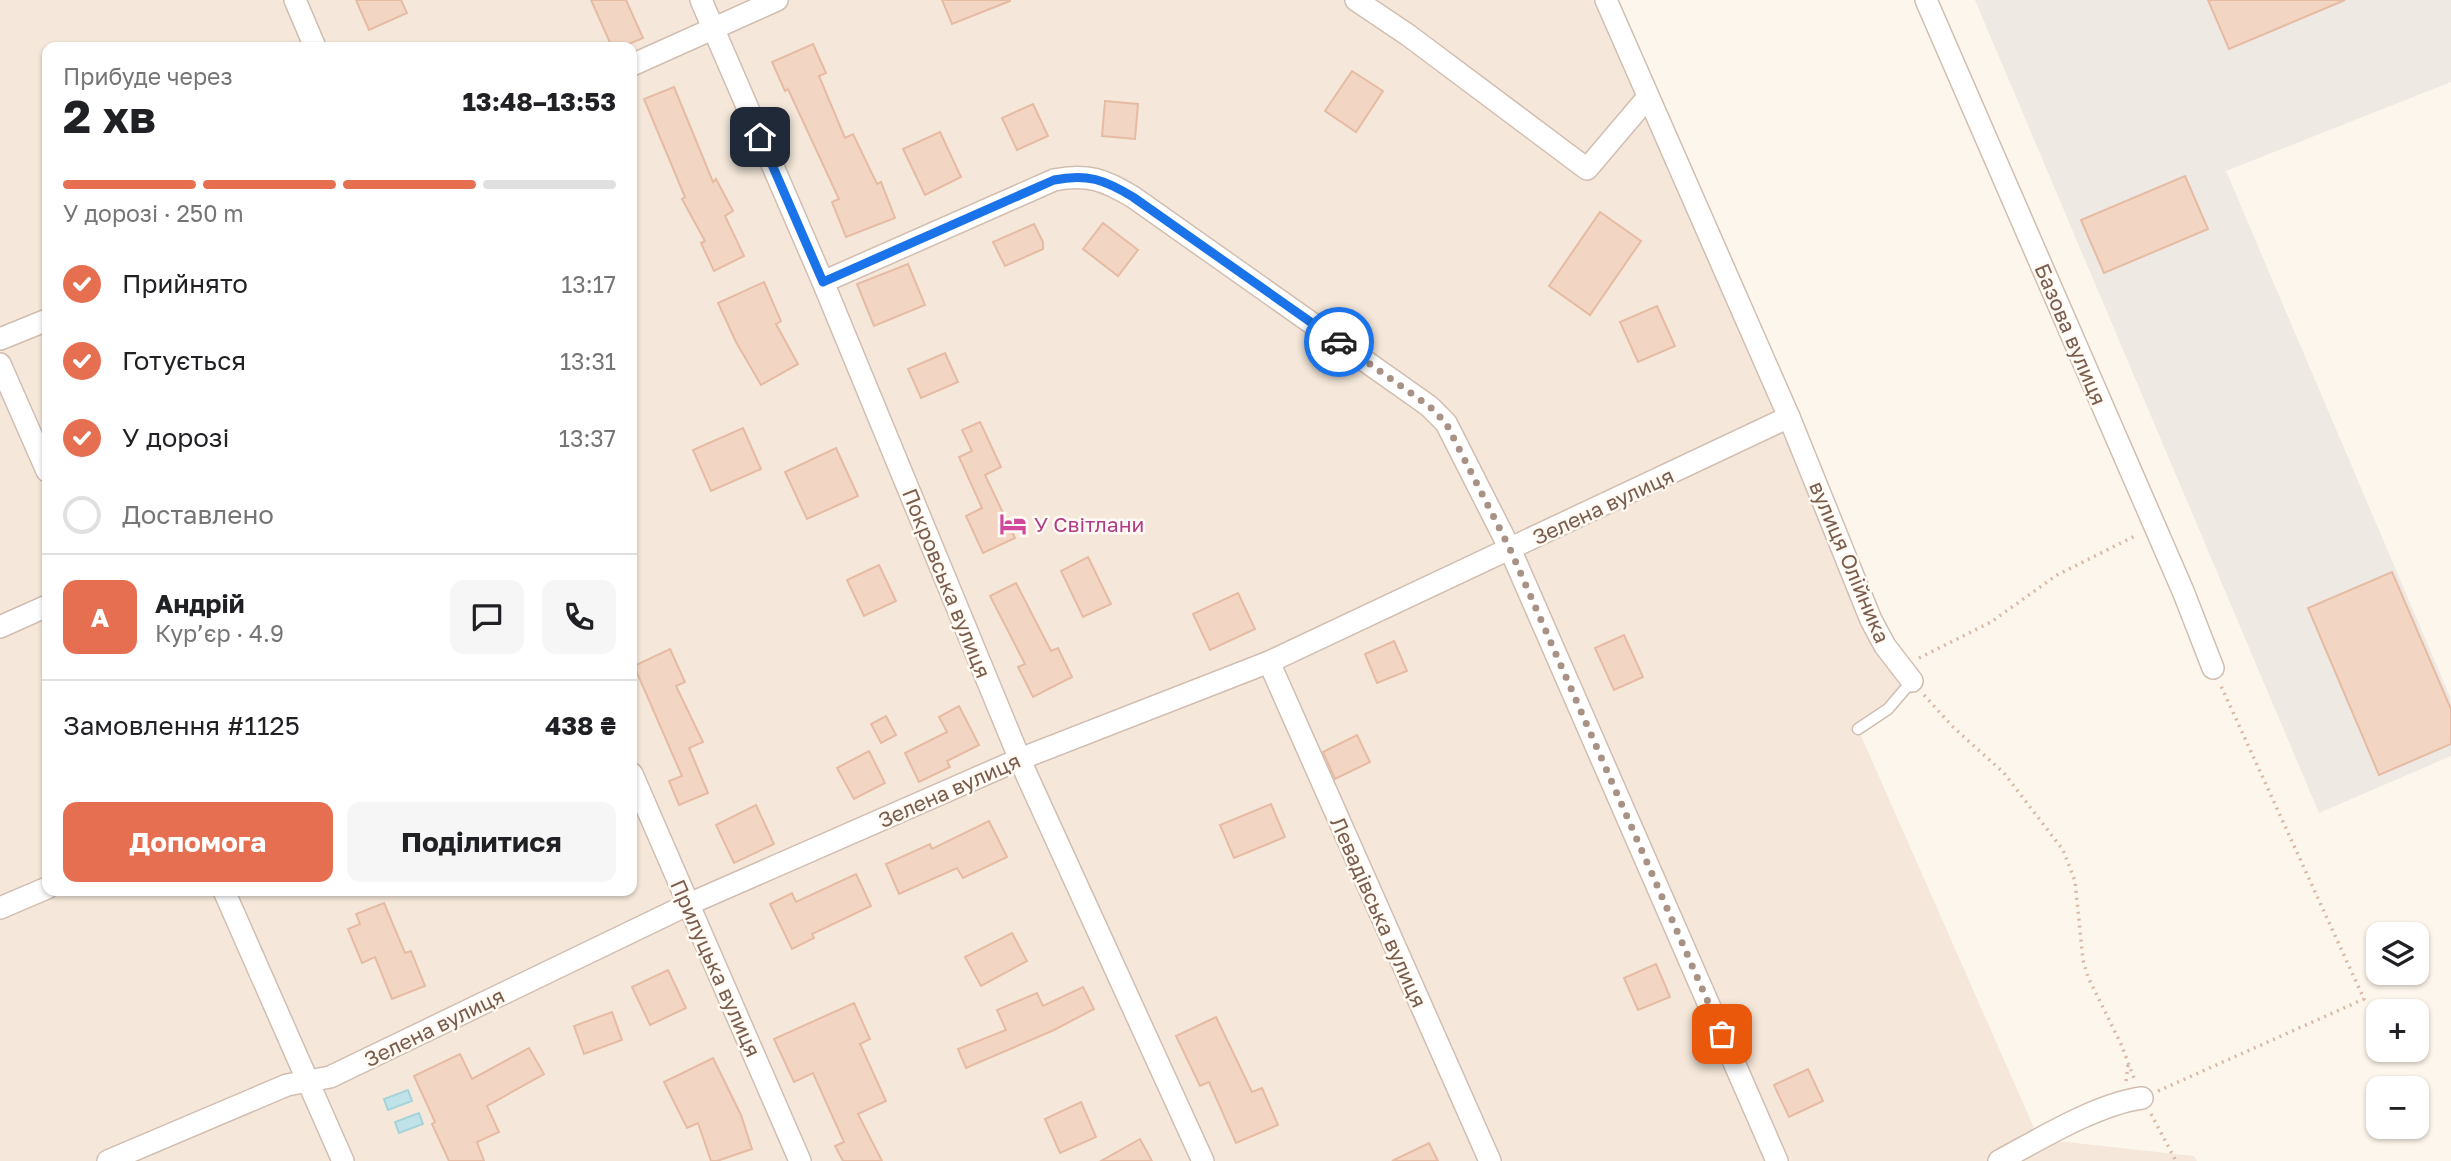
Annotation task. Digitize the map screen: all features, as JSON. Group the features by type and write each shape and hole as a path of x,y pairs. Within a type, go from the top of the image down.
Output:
{"street":[{"path":"295,0 313,42"},
{"name":"Покровська вулиця","path":"701,0 823,282 1020,759 1203,1161"},
{"path":"637,63 777,0"},
{"path":"1356,0 1408,35 1587,169 1648,97"},
{"name":"вулиця Олійника","path":"1606,0 1789,417 1871,620 1885,646 1908,676"},
{"name":"Базова вулиця","path":"1926,0 2155,526 2213,668"},
{"path":"823,282 1054,180 1073,176 1093,178 1113,185 1133,197 1429,406 1446,423 1510,549 1777,1161"},
{"path":"0,339 42,322"},
{"path":"0,364 42,460"},
{"name":"Зелена вулиця","path":"108,1161 287,1085 330,1077 689,904 1020,759 1269,662 1789,417"},
{"path":"0,627 42,608"},
{"name":"Левадівська вулиця","path":"1269,662 1490,1161"},
{"name":"Прилуцька вулиця","path":"637,785 800,1161"},
{"path":"0,908 42,890"},
{"path":"226,896 343,1161"},
{"path":"1999,1161 2110,1106 2142,1098"}],"lane":[{"path":"1858,729 1888,709 1908,676"}],"path":[{"path":"2155,526 2057,575 1991,622 1922,656 1908,676 1953,727 2004,773 2063,850 2075,881 2083,960 2088,976 2142,1098 2176,1161"},
{"path":"2142,1098 2364,999 2213,668"}],"shaded area":[{"path":"0,0 1606,0 1871,620 1912,681 1858,729 2039,1139 2194,1156 2197,1161 0,1161"},
{"path":"1975,0 2451,0 2451,82 2226,171 2451,699 2451,756 2319,813"}],"water":[{"path":"408,1090 412,1101 388,1110 384,1099"},
{"path":"419,1113 423,1124 399,1133 395,1122"}],"building":[{"path":"356,0 401,0 407,13 369,30"},
{"path":"591,0 626,0 643,38 634,42 610,42"},
{"path":"942,0 1010,0 1010,1 952,24"},
{"path":"2208,0 2345,0 2229,49"},
{"path":"813,44 826,73 819,76 845,138 853,134 877,184 881,182 895,218 846,237 832,202 839,199 788,89 785,91 772,62"},
{"path":"1352,71 1383,91 1356,132 1325,111"},
{"path":"674,87 713,182 716,179 733,211 725,216 744,256 714,271 701,243 705,241 682,199 685,197 644,99"},
{"path":"1105,101 1138,104 1135,139 1102,136"},
{"path":"1033,104 1048,136 1017,150 1002,118"},
{"path":"940,132 961,177 925,195 903,149"},
{"path":"2185,176 2208,229 2104,273 2081,220"},
{"path":"1600,212 1641,241 1590,315 1549,286"},
{"path":"1103,223 1138,250 1118,276 1083,249"},
{"path":"1034,224 1043,242 1043,249 1005,266 993,242"},
{"path":"908,264 925,305 874,326 857,284"},
{"path":"764,282 781,321 776,324 798,364 761,385 736,342 718,303"},
{"path":"1657,306 1675,346 1638,362 1620,322"},
{"path":"945,353 958,382 921,398 908,369"},
{"path":"980,422 1001,467 985,475 1015,538 983,553 966,516 982,508 959,457 972,451 962,430"},
{"path":"743,428 761,469 711,491 693,450"},
{"path":"836,448 858,496 807,519 785,472"},
{"path":"1088,557 1111,604 1083,617 1061,571"},
{"path":"879,565 896,601 864,616 847,580"},
{"path":"2392,572 2451,709 2451,744 2379,775 2308,608"},
{"path":"1016,583 1051,651 1058,648 1072,677 1033,697 1018,667 1025,664 990,596"},
{"path":"1238,593 1255,629 1210,650 1193,614"},
{"path":"1624,635 1643,677 1614,690 1595,648"},
{"path":"1394,641 1407,671 1377,683 1365,654"},
{"path":"670,649 685,682 676,686 703,742 689,748 708,793 679,805 669,781 682,776 637,673 637,665"},
{"path":"959,706 979,745 947,761 950,767 919,782 905,753 947,732 939,717"},
{"path":"886,716 896,735 881,743 871,724"},
{"path":"1357,735 1370,762 1335,779 1323,752"},
{"path":"869,751 885,783 854,799 837,768"},
{"path":"1271,804 1285,837 1234,858 1220,825"},
{"path":"756,805 774,844 734,863 716,825"},
{"path":"989,821 1007,857 963,878 957,868 899,894 886,864 930,844 932,849"},
{"path":"856,874 871,906 812,934 814,938 792,949 770,904 792,893 796,902"},
{"path":"384,903 405,953 411,951 425,986 392,999 375,957 362,963 348,929 360,924 356,914"},
{"path":"1012,933 1027,961 981,986 965,957"},
{"path":"1656,964 1670,997 1638,1010 1624,978"},
{"path":"668,970 686,1008 650,1025 632,987"},
{"path":"1083,987 1094,1009 1054,1030 966,1068 958,1049 1006,1030 997,1010 1037,993 1043,1006"},
{"path":"854,1003 870,1039 860,1044 886,1101 858,1114 882,1161 843,1161 835,1146 844,1142 813,1073 794,1082 774,1039"},
{"path":"612,1012 622,1040 584,1054 574,1026"},
{"path":"1216,1017 1252,1092 1262,1088 1278,1125 1236,1143 1209,1082 1200,1086 1176,1036"},
{"path":"529,1048 544,1074 487,1106 499,1132 477,1142 484,1161 449,1161 414,1076 460,1054 472,1079"},
{"path":"713,1058 741,1115 752,1149 717,1161 711,1161 698,1123 687,1128 664,1082"},
{"path":"1808,1069 1823,1101 1789,1117 1774,1085"},
{"path":"1081,1102 1096,1137 1060,1153 1045,1119"},
{"path":"1140,1139 1152,1161 1101,1161"},
{"path":"1429,1143 1438,1161 1392,1161"}],"way so far":[{"path":"1339,342 1429,406 1446,423 1510,549 1722,1034"}],"place":[{"name":"У Світлани","path":"1013,524"}],"route":[{"path":"760,137 823,282 1054,180 1073,176 1093,178 1113,185 1133,197 1339,342"}]}
